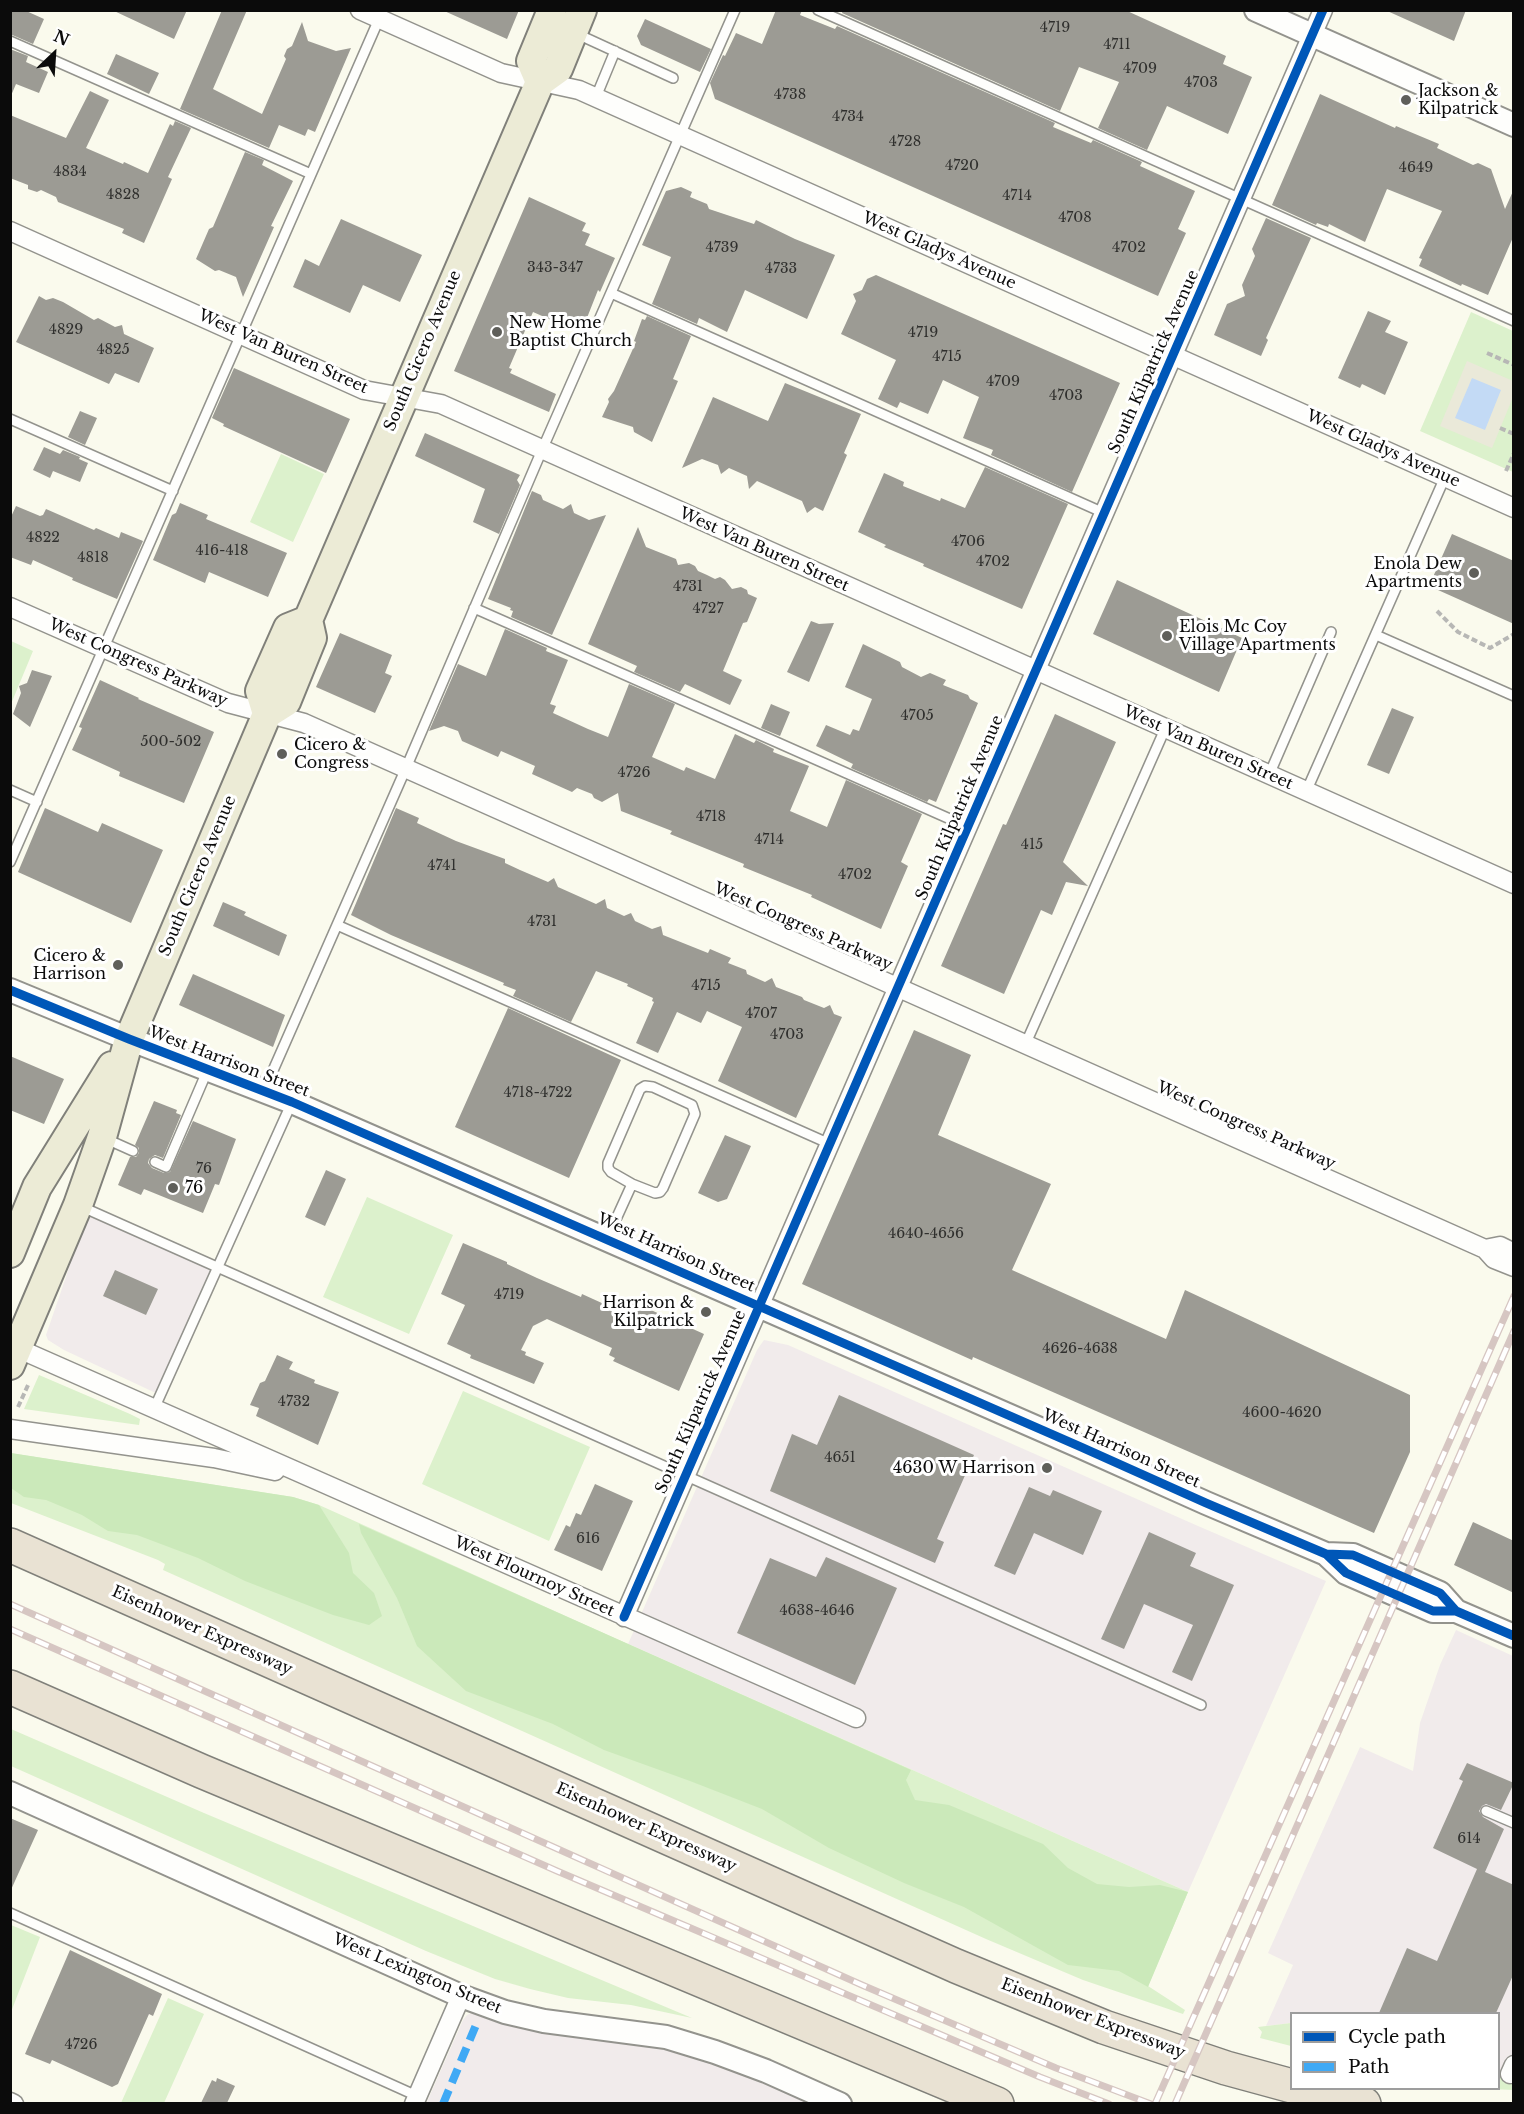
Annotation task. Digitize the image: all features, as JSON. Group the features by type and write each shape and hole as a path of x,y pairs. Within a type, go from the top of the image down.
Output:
{"highway":[{"name":"Eisenhower Expressway","path":"10,1545 956,1966 1104,2027 1226,2068 1290,2085"},
{"path":"10,1687 212,1776 997,2103"},
{"path":"1309,2090 1364,2103"}],"main road":[{"path":"540,82 531,61 552,10"},
{"name":"South Cicero Avenue","path":"18,1359 102,1137 129,1039 267,714 286,702 312,638 308,620 540,82 558,69 578,21"},
{"name":"South Cicero Avenue","path":"10,1253 38,1187 129,1039"}],"street":[{"path":"1256,10 1514,125"},
{"name":"South Kilpatrick Avenue","path":"624,1617 1323,10"},
{"name":"West Gladys Avenue","path":"369,14 501,73 579,90 596,97 1514,508"},
{"name":"West Van Buren Street","path":"10,231 364,390 441,404 1514,884"},
{"name":"West Congress Parkway","path":"10,607 228,704 304,723 1485,1249 1494,1259 1514,1268"},
{"name":"West Harrison Street","path":"10,990 292,1102 607,1239 1326,1554 1346,1573 1433,1611 1456,1611 1514,1636"},
{"name":"West Congress Parkway","path":"1485,1249 1500,1246 1514,1252"},
{"name":"West Flournoy Street","path":"18,1359 154,1408 856,1718"},
{"name":"West Flournoy Street","path":"10,1430 214,1458 312,1478"},
{"name":"West Lexington Street","path":"10,1793 461,1996 505,2012 544,2021 666,2037 746,2063 840,2103"},
{"path":"416,2100 461,1996"}],"lane":[{"path":"264,1091 735,10"},
{"path":"818,10 1514,321"},
{"path":"10,862 311,174 369,14"},
{"path":"578,21 615,51 673,78"},
{"path":"10,41 311,174"},
{"path":"596,97 615,51"},
{"path":"611,293 1104,513"},
{"path":"10,418 173,491"},
{"path":"1306,792 1445,477"},
{"path":"474,608 968,827"},
{"path":"1269,775 1330,632"},
{"path":"1376,635 1514,696"},
{"path":"1026,1043 1165,729"},
{"path":"10,790 37,802"},
{"path":"337,925 830,1144"},
{"path":"155,1162 166,1167 208,1069"},
{"path":"645,1086 653,1087 692,1105 695,1114 660,1192 655,1193 632,1184 611,1172 608,1163 639,1089 645,1086"},
{"path":"154,1408 292,1102"},
{"path":"102,1137 133,1151"},
{"path":"607,1239 632,1184"},
{"path":"78,1205 1201,1705"},
{"path":"1486,1811 1514,1823"},
{"path":"10,1913 416,2100"}],"path":[{"path":"1486,353 1514,366"},
{"path":"1500,428 1514,434"},
{"path":"1506,471 1514,453"},
{"path":"1437,611 1458,632 1490,648 1514,634"},
{"path":"18,1359 18,1407"}],"shaded area":[{"path":"1467,361 1513,381 1513,397 1492,448 1440,426"},
{"path":"86,1209 218,1268 160,1395 64,1350 48,1340 46,1335"},
{"path":"764,1340 788,1345 1326,1581 1188,1892 628,1644 757,1350"},
{"path":"1456,1630 1513,1656 1513,2082 1500,2081 1500,2012 1290,2012 1290,2023 1266,2026 1293,1965 1268,1953 1360,1747 1413,1771 1420,1723 1440,1665"},
{"path":"474,2012 644,2043 688,2054 733,2068 814,2104 426,2104 463,2020"}],"green space":[{"path":"1471,312 1513,331 1513,472 1420,431"},
{"path":"281,454 324,474 293,542 250,522"},
{"path":"11,641 33,651 11,704"},
{"path":"367,1197 453,1235 409,1334 323,1297"},
{"path":"39,1375 140,1419 139,1425 24,1409"},
{"path":"463,1391 590,1447 549,1541 422,1484"},
{"path":"10,1453 293,1497 319,1505 1188,1892 1148,1986 1185,2010 1183,2014 1083,1980 986,1939 163,1570 165,1564 158,1560 11,1503"},
{"path":"11,1453 293,1497 319,1505 349,1553 353,1573 374,1593 382,1616 369,1625 333,1615 245,1581 198,1558 137,1535 108,1531 82,1515 46,1500 24,1497 11,1488"},
{"path":"359,1524 911,1770 906,1780 915,1800 949,1805 1043,1844 1068,1868 1097,1884 1129,1887 1160,1885 1188,1892 1148,1987 1119,1971 1068,1965 964,1907 904,1883 829,1848 762,1809 604,1750 553,1724 466,1691 417,1646 397,1598 361,1533"},
{"path":"11,1729 204,1813 692,2018 631,2005 568,1998 530,1989 495,1979 426,1951 11,1766"},
{"path":"11,1925 40,1937 11,2012"},
{"path":"168,1998 204,2014 164,2103 121,2103"},
{"path":"1290,2023 1290,2046 1260,2038 1262,2032 1258,2027"},
{"path":"1500,2077 1513,2077 1513,2090 1500,2089"}],"water":[{"path":"1472,378 1501,390 1485,430 1455,418"}],"building":[{"path":"10,10 24,10 44,19 33,44 10,34"},
{"path":"112,10 187,10 174,39"},
{"path":"222,10 247,10 213,89 262,114 286,59 284,56 287,49 292,46 302,22 308,41 336,51 351,48 315,132 308,129 305,136 279,125 269,148 180,109"},
{"path":"442,10 519,10 507,39"},
{"path":"776,10 802,10 800,15 835,29 837,26 1055,123 1053,127 1091,143 1093,140 1142,162 1140,166 1195,191 1178,229 1186,233 1158,296 715,99 710,83 736,33 762,44"},
{"path":"843,10 1125,10 1226,56 1223,64 1252,77 1228,134 1167,106 1147,150 1098,128 1119,82 1079,67 1060,111 842,13"},
{"path":"1385,10 1466,10 1454,41"},
{"path":"645,19 711,49 700,72 641,45 637,36"},
{"path":"10,49 28,56 26,62 48,72 39,93 16,84 10,98"},
{"path":"116,54 159,73 149,94 107,74"},
{"path":"90,91 109,100 86,148 123,164 124,162 148,173 170,124 173,126 175,121 191,128 168,177 172,179 144,243 122,233 124,229 58,202 56,197 41,190 37,192 28,189 28,185 10,178 10,115 66,138"},
{"path":"1320,94 1395,128 1396,126 1439,144 1437,148 1473,165 1478,163 1491,169 1505,209 1514,189 1514,235 1488,295 1462,284 1461,286 1419,266 1422,259 1419,258 1442,211 1387,189 1365,242 1329,224 1328,227 1317,223 1316,225 1272,205"},
{"path":"245,152 264,160 262,165 293,181 271,226 274,227 243,297 236,277 219,270 215,271 196,259 209,229 213,227"},
{"path":"681,187 692,192 690,197 707,204 709,209 754,224 756,220 835,255 807,319 745,290 727,332 699,318 697,324 652,304 671,257 642,245 666,191"},
{"path":"529,197 586,223 582,231 590,234 585,245 615,258 600,292 598,290 581,333 533,312 509,368 512,369 510,373 556,394 549,412 454,371"},
{"path":"1266,218 1311,238 1266,338 1268,340 1261,356 1214,335 1227,304 1245,296 1242,285 1255,256 1252,249"},
{"path":"341,219 422,255 400,302 363,285 350,313 293,287 305,259 319,266"},
{"path":"876,275 1120,383 1072,492 991,455 993,450 963,438 979,397 943,380 928,414 900,402 897,408 878,399 896,360 841,334 856,301 853,294 862,290 867,279"},
{"path":"39,296 46,300 53,298 63,302 94,320 98,318 115,327 122,325 124,334 154,348 139,383 115,373 109,384 16,342"},
{"path":"1368,311 1391,321 1385,332 1408,342 1385,395 1362,384 1360,388 1338,378"},
{"path":"647,316 691,336 673,379 678,381 652,442 634,432 633,427 602,417 609,402 608,399 614,391 636,342 634,341 642,319 645,320"},
{"path":"234,368 350,419 326,473 223,426 224,424 212,418"},
{"path":"785,383 861,414 844,453 847,455 823,511 815,507 807,513 802,501 757,481 749,489 747,476 729,468 721,474 718,465 702,459 682,468 713,397 768,421"},
{"path":"80,411 97,418 85,445 68,437"},
{"path":"425,433 520,475 517,480 520,485 499,534 473,522 485,489 415,456"},
{"path":"44,447 60,454 63,450 88,463 80,482 53,471 50,478 33,470"},
{"path":"985,467 1068,504 1022,609 923,566 924,564 884,547 886,545 858,532 884,473 904,482 903,486 965,508"},
{"path":"532,491 541,495 543,500 563,509 571,504 574,513 589,520 606,515 552,635 511,617 513,611 510,610 511,608 488,599"},
{"path":"180,503 208,515 206,519 287,553 268,597 209,572 205,583 153,560 172,515 176,513"},
{"path":"16,506 40,516 46,509 94,530 96,528 119,538 121,532 143,541 117,599 33,560 31,565 10,557 10,519"},
{"path":"638,527 646,547 676,559 678,565 689,563 698,571 715,579 720,577 732,589 741,587 747,590 748,594 757,598 747,622 743,623 723,671 742,680 730,705 685,684 680,692 634,672 637,666 588,644"},
{"name":"Enola Dew Apartments","path":"1452,534 1514,561 1514,624 1429,586"},
{"name":"Elois Mc Coy Village Apartments","path":"1117,580 1242,638 1219,692 1093,634"},
{"path":"811,621 819,624 834,623 809,682 787,672"},
{"path":"505,629 568,660 550,704 556,706 553,713 588,729 608,737 629,684 675,704 652,757 684,771 686,767 715,779 735,734 754,743 756,740 774,749 773,752 809,766 790,811 827,827 846,780 922,814 901,862 908,866 881,929 811,897 812,895 743,867 744,864 670,834 672,831 621,811 618,793 602,802 594,798 592,794 577,788 572,792 532,774 535,766 501,751 498,757 462,741 458,731 444,726 429,731 458,664 486,676"},
{"path":"340,633 392,655 385,673 392,676 375,713 316,687"},
{"path":"863,644 900,662 902,667 921,677 930,673 946,680 943,685 968,695 970,699 978,703 936,802 929,799 927,802 851,768 853,764 816,746 826,725 850,735 853,729 859,731 872,699 845,687"},
{"path":"32,670 52,676 30,727 13,714 21,693 19,686 27,683"},
{"path":"100,680 214,732 184,803 119,776 120,772 72,750 82,728 79,727"},
{"path":"771,704 790,712 780,736 761,728"},
{"path":"1392,708 1414,717 1389,774 1367,765"},
{"path":"1055,714 1116,742 1063,862 1088,886 1066,882 1052,915 1041,910 1004,994 941,966 1003,824 1006,825"},
{"path":"45,808 98,832 102,823 163,850 131,923 18,872"},
{"path":"396,808 419,818 417,823 456,841 505,859 505,863 520,870 548,882 554,878 558,887 596,904 605,899 607,908 624,916 631,913 635,921 652,929 661,926 663,935 708,953 710,949 731,958 728,963 746,970 747,974 765,982 772,978 776,987 802,997 804,1000 824,1008 830,1005 834,1014 842,1017 796,1118 718,1081 742,1027 707,1011 701,1023 677,1012 658,1053 636,1043 654,1002 653,998 627,986 628,984 596,971 571,1022 513,996 516,990 503,985 504,983 391,935 351,915"},
{"path":"223,902 246,912 244,915 287,935 279,956 213,926"},
{"path":"193,974 285,1015 273,1047 179,1005"},
{"path":"508,1008 621,1060 569,1178 455,1127"},
{"path":"914,1030 971,1055 938,1135 1051,1184 1012,1270 1166,1339 1185,1290 1410,1395 1410,1452 1374,1533 973,1357 972,1360 802,1284"},
{"path":"10,1056 64,1079 44,1124 10,1110"},
{"path":"154,1101 177,1110 176,1113 181,1115 163,1158 155,1155 149,1159 148,1163 152,1168 164,1173 170,1172 193,1121 236,1139 219,1185 215,1184 203,1213 144,1189 141,1195 118,1185 130,1157 136,1157 139,1153 139,1148 135,1145"},
{"path":"725,1135 751,1146 727,1199 718,1202 698,1193"},
{"path":"326,1170 346,1179 325,1226 305,1217"},
{"path":"463,1243 537,1278 581,1297 582,1294 626,1314 631,1301 704,1334 679,1391 613,1361 615,1358 609,1355 612,1348 547,1319 533,1326 521,1350 526,1352 525,1355 544,1363 534,1384 470,1358 471,1355 447,1344 465,1305 441,1294"},
{"path":"115,1270 158,1289 146,1315 103,1296"},
{"path":"277,1355 293,1362 289,1369 315,1380 314,1383 339,1392 318,1445 256,1416 259,1408 250,1405"},
{"path":"839,1395 974,1455 937,1539 944,1542 935,1563 770,1491 792,1434 817,1445"},
{"path":"595,1484 633,1501 602,1571 554,1550 566,1525 570,1527 576,1513 581,1515"},
{"path":"1029,1487 1050,1496 1053,1490 1102,1511 1083,1555 1034,1533 1015,1575 994,1566"},
{"path":"1473,1522 1514,1541 1514,1593 1454,1565"},
{"path":"1149,1532 1196,1553 1190,1566 1234,1585 1192,1681 1172,1672 1193,1625 1144,1604 1124,1649 1101,1639"},
{"path":"826,1557 897,1588 855,1685 737,1633 770,1558 816,1577"},
{"path":"1467,1763 1514,1783 1501,1810 1486,1804 1479,1811 1483,1817 1504,1829 1485,1872 1514,1885 1514,1973 1496,2012 1379,2012 1407,1948 1437,1961 1477,1869 1433,1848 1463,1781 1459,1779"},
{"path":"10,1818 38,1830 10,1892"},
{"path":"70,1950 162,1994 153,2016 149,2014 118,2084 112,2087 52,2060 50,2064 25,2054"},
{"path":"217,2078 235,2086 227,2103 201,2103 212,2080 216,2082"}],"railway":[{"path":"1155,2104 1514,1296"},
{"path":"1175,2104 1514,1331"},
{"path":"10,1604 862,1985 1056,2068 1151,2104"},
{"path":"10,1629 557,1871 1040,2077 1109,2104"}],"marked path":[{"path":"443,2104 476,2025"}],"cycle path":[{"path":"624,1617 1323,10"},
{"path":"10,990 292,1102 1326,1554 1353,1555 1440,1593 1456,1611"},
{"path":"1326,1554 1346,1573 1433,1611 1456,1611 1514,1636"}],"place":[{"name":"Jackson & Kilpatrick","path":"1406,100"},
{"name":"New Home Baptist Church","path":"497,332"},
{"name":"Enola Dew Apartments","path":"1474,573"},
{"name":"Elois Mc Coy Village Apartments","path":"1167,636"},
{"name":"Cicero & Congress","path":"282,754"},
{"name":"Cicero & Harrison","path":"118,965"},
{"name":"76","path":"173,1188"},
{"name":"Harrison & Kilpatrick","path":"706,1312"},
{"name":"4630 W Harrison","path":"1047,1468"}]}
